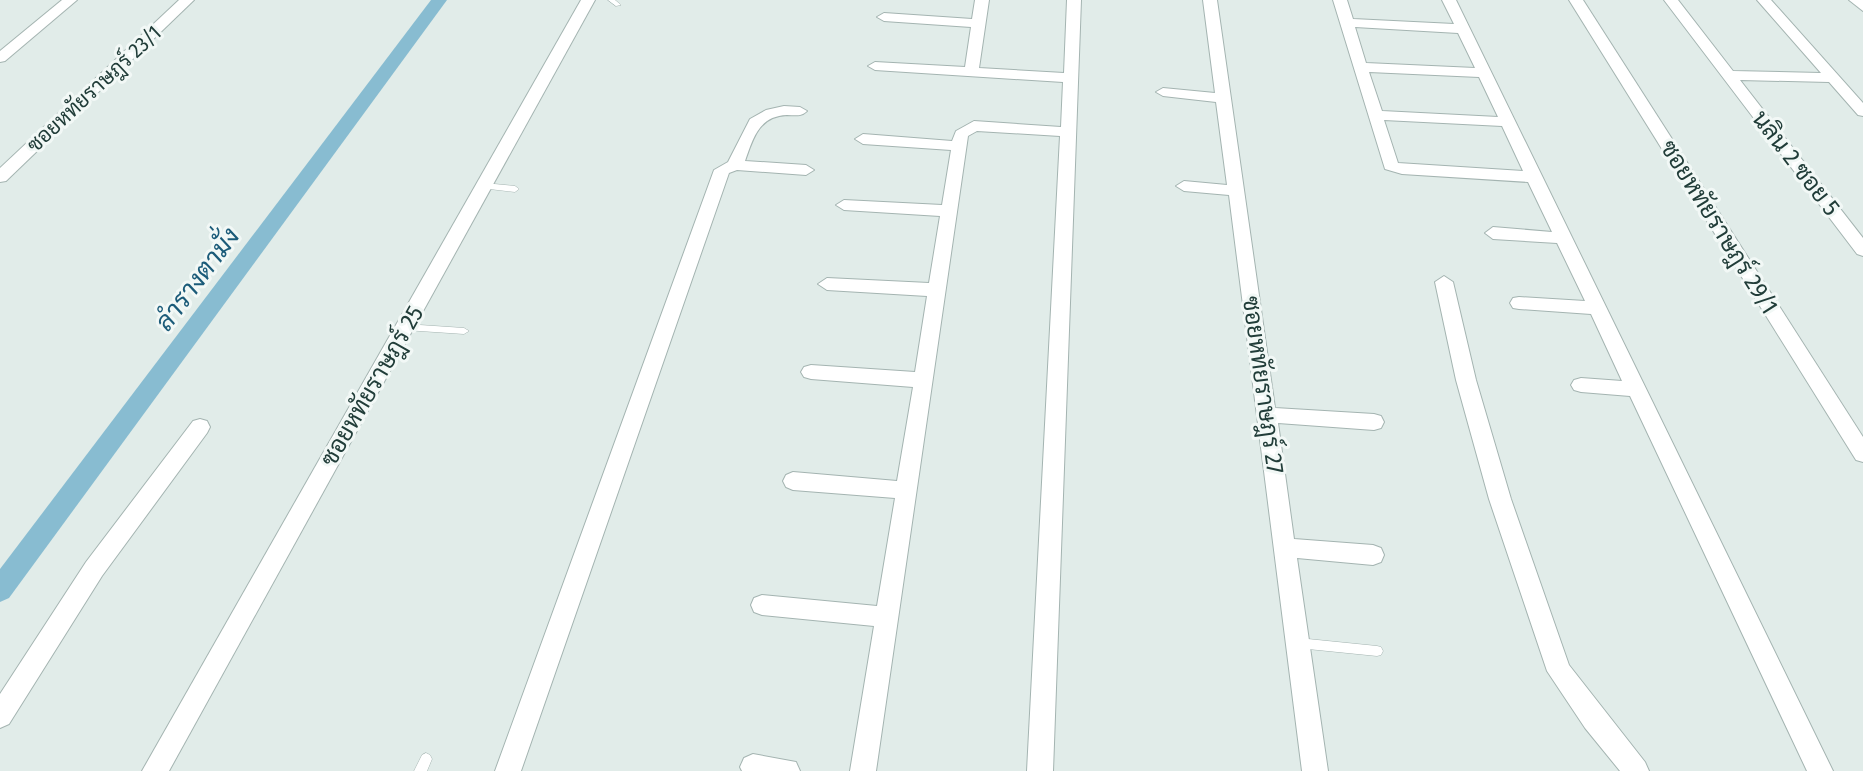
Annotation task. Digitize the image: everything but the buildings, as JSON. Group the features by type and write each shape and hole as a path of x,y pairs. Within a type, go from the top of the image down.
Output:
{"street":[{"path":"0,58 70,0"},
{"name":"ซอยหทัยราษฎร์ 23/1","path":"0,177 187,0"},
{"name":"ซอยหทัยราษฎร์ 25","path":"155,771 588,0"},
{"path":"971,72 982,0"},
{"path":"1040,771 1074,0"},
{"name":"ซอยหทัยราษฎร์ 27","path":"1210,0 1315,771"},
{"path":"1340,0 1388,163 1395,168 1533,177"},
{"path":"1448,0 1820,771"},
{"name":"ซอยหทัยราษฎร์ 29/1","path":"1576,0 1863,454"},
{"name":"นลิน 2 ซอย 5","path":"1671,0 1861,245"},
{"path":"1764,0 1863,112"},
{"path":"1856,0 1863,7"},
{"path":"884,17 978,23"},
{"path":"1347,23 1463,29"},
{"path":"875,66 1069,78"},
{"path":"1360,67 1483,73"},
{"path":"1729,75 1833,78"},
{"path":"1163,92 1223,98"},
{"path":"736,165 752,123 764,114 785,110 800,111"},
{"path":"1374,116 1508,122"},
{"path":"863,771 957,146 964,130 974,126 1067,132"},
{"path":"863,139 957,146"},
{"path":"508,771 722,170 736,165 806,170"},
{"path":"1184,186 1236,191"},
{"path":"844,205 949,211"},
{"path":"1493,233 1563,238"},
{"path":"1444,282 1466,380 1500,499 1559,671 1594,720 1636,771"},
{"path":"827,284 936,290"},
{"path":"1519,303 1597,308"},
{"path":"811,372 923,380"},
{"path":"1581,385 1636,389"},
{"path":"1266,415 1374,422"},
{"path":"0,716 94,569 200,427"},
{"path":"793,481 905,490"},
{"path":"1286,548 1373,555"},
{"path":"762,605 886,617"},
{"path":"753,767 788,771"}],"lane":[{"path":"611,0 618,5"},
{"path":"484,186 515,189"},
{"path":"405,327 464,331"},
{"path":"1298,643 1377,651"}],"waterway":[{"name":"ลำรางตามั่ง","path":"0,590 439,0"}]}
